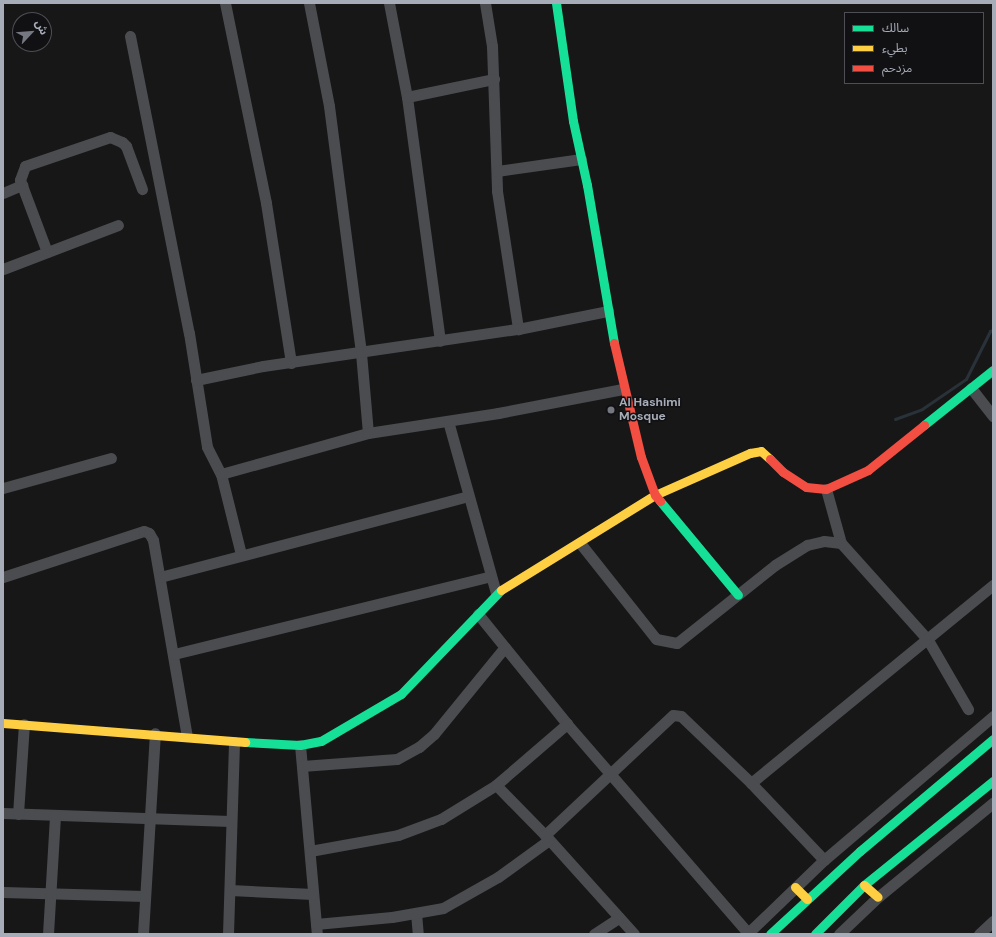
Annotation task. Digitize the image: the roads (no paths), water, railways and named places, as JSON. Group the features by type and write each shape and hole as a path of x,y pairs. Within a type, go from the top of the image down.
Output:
{"street":[{"path":"225,3 265,196 291,363"},
{"path":"310,3 329,106 361,353 368,432"},
{"path":"389,3 407,97 440,341"},
{"path":"485,3 492,46 497,191 518,329"},
{"path":"556,3 573,121 608,311 623,389 641,457 655,495 738,595"},
{"path":"130,36 189,333 207,447 221,474 241,554"},
{"path":"407,97 494,78"},
{"path":"47,252 22,185 22,170 30,164 110,137 122,142 126,146 142,189"},
{"path":"497,171 581,159"},
{"path":"3,193 22,185"},
{"path":"3,269 118,224"},
{"path":"196,380 291,363 518,329 608,311"},
{"path":"3,723 187,736 234,742 300,745 322,741 401,694 478,614 496,593 580,543 655,495 750,453 761,451 783,472 806,487 826,490 868,470 993,370"},
{"path":"971,388 993,416"},
{"path":"221,474 368,432 448,421 623,389"},
{"path":"448,421 496,593"},
{"path":"3,488 111,458"},
{"path":"826,490 841,543 928,640 968,709"},
{"path":"160,577 241,554 468,496"},
{"path":"3,577 144,532 149,533 153,540 160,577 187,736"},
{"path":"580,543 656,639 665,643 677,643 775,565 807,545 824,540 841,543"},
{"path":"174,654 491,576"},
{"path":"751,784 851,700 928,640 993,585"},
{"path":"478,614 567,724 610,771 748,933 824,860 993,716"},
{"path":"302,766 397,759 419,747 434,734 505,647"},
{"path":"300,745 317,929 443,908 498,877 547,837 610,771 673,715 681,716 751,784 824,860"},
{"path":"18,814 24,724"},
{"path":"310,851 367,842 421,828 464,806 496,785 567,724"},
{"path":"142,934 148,818 155,734"},
{"path":"770,934 807,899 993,739"},
{"path":"228,934 230,890 230,821 234,742"},
{"path":"815,934 864,885 993,781"},
{"path":"496,785 547,837 634,934"},
{"path":"839,934 878,897 993,803"},
{"path":"3,813 230,821"},
{"path":"48,934 55,815"},
{"path":"864,885 878,897"},
{"path":"795,887 807,899"},
{"path":"230,890 313,894"},
{"path":"3,892 144,896"},
{"path":"416,913 418,934"},
{"path":"594,934 619,918"},
{"path":"979,934 993,921"}],"waterway":[{"path":"895,419 922,409 966,379 990,331 993,330"}],"place":[{"name":"Al Hashimi Mosque","path":"611,410"}]}
